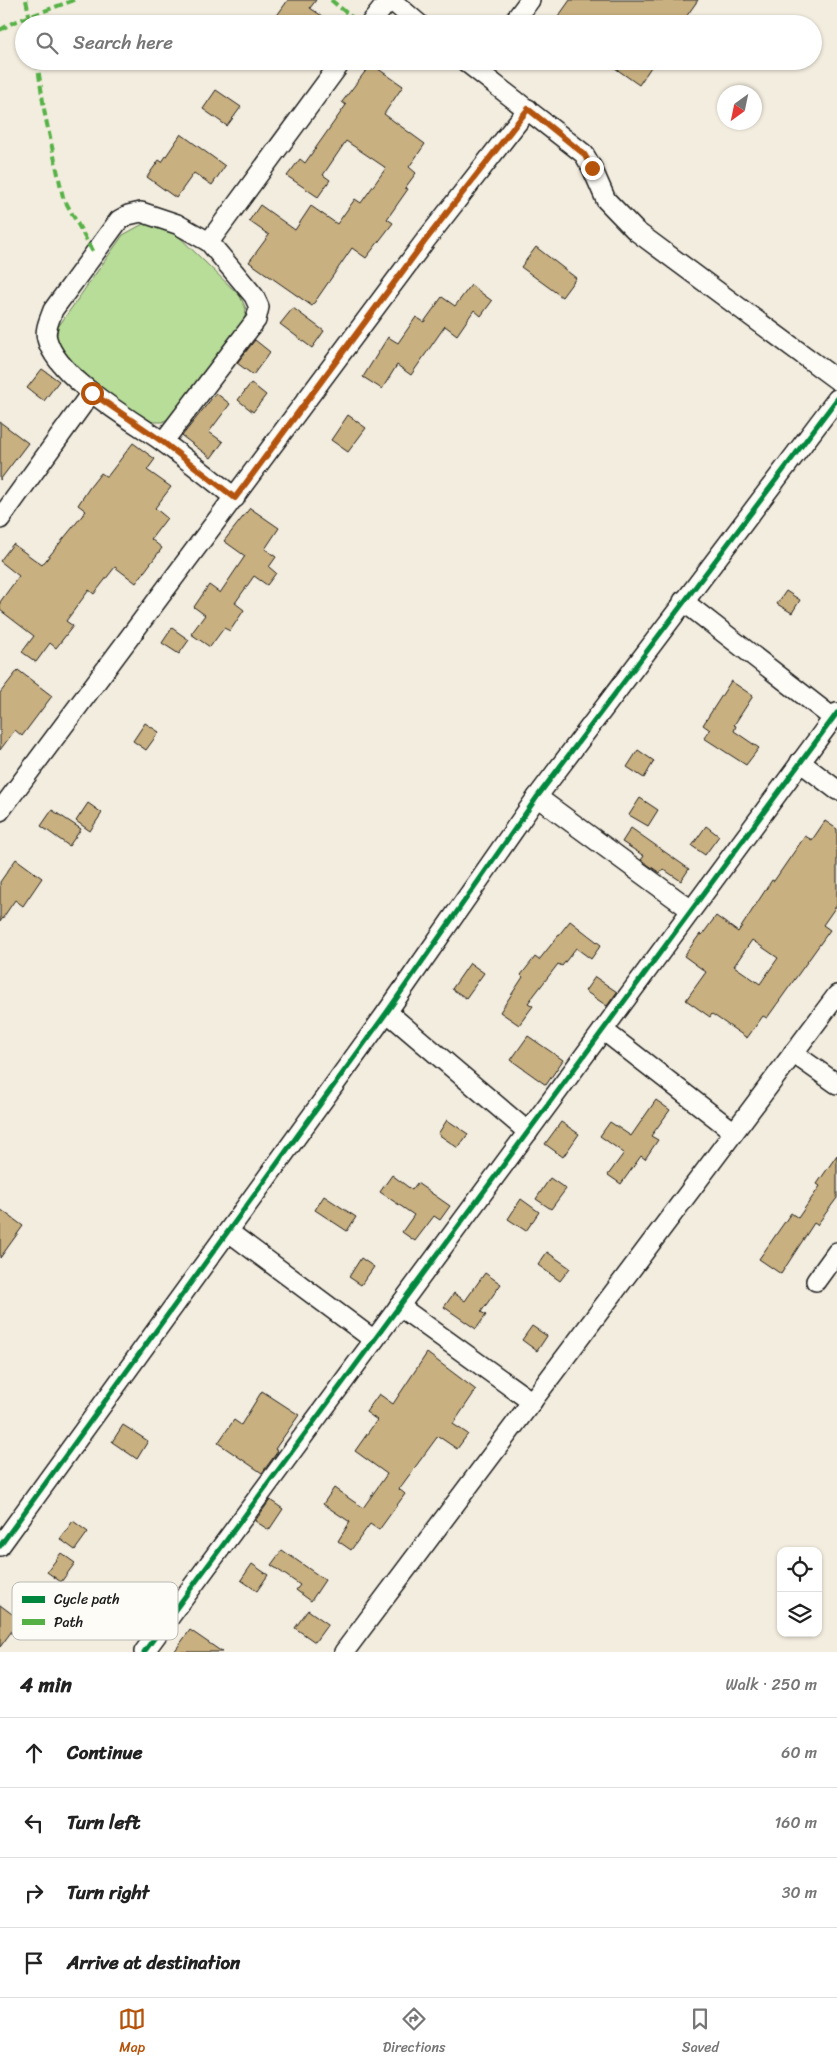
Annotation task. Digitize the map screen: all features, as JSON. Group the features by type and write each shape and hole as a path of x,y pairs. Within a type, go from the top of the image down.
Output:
{"street":[{"path":"378,15 390,0 408,15"},
{"path":"519,15 530,0"},
{"path":"209,242 335,70"},
{"path":"481,70 584,154 606,200 636,232 837,380"},
{"path":"0,811 425,241 528,109"},
{"path":"163,442 256,320 259,308 254,296 209,242 178,224 141,212 128,215 119,220 53,310 47,324 46,338 67,371 92,393 163,442 235,498"},
{"path":"0,519 92,393"},
{"path":"0,1546 387,1012 537,797 837,399"},
{"path":"178,1606 835,715 683,601"},
{"path":"800,762 837,790"},
{"path":"537,797 691,910"},
{"path":"344,1652 837,995"},
{"path":"387,1012 528,1132"},
{"path":"603,1030 734,1132"},
{"path":"794,1053 837,1084"},
{"path":"228,1232 374,1340"},
{"path":"816,1281 837,1252"},
{"path":"399,1306 532,1402"},
{"path":"144,1652 153,1640"}],"green space":[{"path":"143,224 170,228 240,296 246,309 244,323 173,415 163,422 146,422 64,357 56,343 58,327 123,235"}],"building":[{"path":"288,0 316,0 310,8 320,15 277,15"},
{"path":"570,0 698,0 687,15 559,15"},
{"path":"366,70 380,70 403,86 384,114 425,144 409,167 416,173 405,188 408,189 387,219 393,223 366,258 352,248 312,306 249,262 269,235 249,221 260,205 295,230 311,206 337,224 355,199 361,203 386,168 346,141 323,175 330,180 318,197 287,176 300,159 305,163 346,105 342,102"},
{"path":"618,70 649,70 639,85"},
{"path":"216,90 241,107 227,126 203,109"},
{"path":"181,134 225,166 212,185 194,173 176,198 147,177 159,160 162,162"},
{"path":"536,247 576,278 562,297 521,267"},
{"path":"471,285 492,301 481,316 474,310 457,335 445,326 411,375 397,365 382,389 363,377 388,337 398,343 416,317 424,322 442,297 455,306"},
{"path":"293,308 324,331 312,348 280,324"},
{"path":"255,340 270,352 253,375 237,363"},
{"path":"42,369 59,381 44,401 27,388"},
{"path":"251,383 266,395 253,412 238,400"},
{"path":"216,393 230,404 209,432 223,442 211,458 182,436"},
{"path":"348,415 366,428 348,452 331,440"},
{"path":"0,422 28,443 0,480"},
{"path":"133,443 155,459 147,470 171,487 155,508 167,518 151,539 162,548 136,583 115,567 94,594 89,590 66,621 73,626 56,648 50,643 36,662 22,652 34,636 0,610 0,602 19,576 0,561 13,544 42,565 86,511 78,505 90,487 101,473 107,477"},
{"path":"250,508 279,528 265,549 276,557 269,567 276,573 267,585 254,576 235,603 244,610 230,631 224,628 210,647 191,634 205,615 194,607 209,585 220,593 245,556 224,541"},
{"path":"786,591 800,600 792,613 777,604"},
{"path":"172,628 189,640 179,654 162,643"},
{"path":"18,670 52,696 22,736 15,730 0,750 0,693"},
{"path":"731,681 753,696 734,725 736,726 734,731 759,748 746,765 704,738 710,730 703,725"},
{"path":"145,723 159,732 146,750 133,741"},
{"path":"638,750 654,761 644,778 627,767"},
{"path":"640,798 658,810 648,826 629,815"},
{"path":"88,803 102,813 90,831 76,821"},
{"path":"52,810 81,829 69,846 41,826"},
{"path":"825,821 837,829 837,905 823,925 830,930 767,1018 763,1016 747,1038 712,1014 710,1017 686,1000 706,972 684,956 716,916 738,932 772,880 774,881 805,836 812,840","holes":["752,940 778,958 760,984 734,966"]},
{"path":"706,826 719,836 705,855 692,846"},
{"path":"631,828 689,869 681,881 663,869 660,873 641,860 644,856 622,842"},
{"path":"16,859 42,878 23,906 15,900 0,922 0,882"},
{"path":"570,921 601,945 591,959 576,948 562,966 558,964 528,1003 533,1006 519,1025 500,1012 523,977 521,975 535,957 539,960"},
{"path":"470,963 484,973 466,998 452,989"},
{"path":"595,977 617,992 607,1006 585,991"},
{"path":"528,1036 563,1060 546,1085 511,1060"},
{"path":"656,1100 670,1110 651,1136 658,1140 645,1159 641,1156 621,1184 608,1175 624,1153 600,1136 610,1122 631,1136"},
{"path":"447,1120 468,1134 458,1148 438,1134"},
{"path":"561,1122 579,1134 563,1157 545,1144"},
{"path":"837,1155 837,1198 817,1225 814,1223 781,1274 759,1259 791,1213 798,1218 820,1186 817,1184"},
{"path":"392,1175 412,1190 417,1183 450,1206 440,1220 434,1216 415,1241 402,1232 414,1215 380,1192"},
{"path":"550,1178 566,1189 551,1209 536,1199"},
{"path":"324,1196 356,1217 347,1231 315,1210"},
{"path":"521,1199 539,1212 526,1231 508,1219"},
{"path":"0,1209 23,1226 0,1258"},
{"path":"547,1252 570,1268 560,1281 538,1265"},
{"path":"361,1258 374,1267 361,1285 349,1277"},
{"path":"485,1273 501,1284 481,1312 486,1315 476,1329 444,1307 454,1293 465,1301"},
{"path":"532,1326 547,1336 537,1351 522,1340"},
{"path":"427,1353 476,1390 453,1424 468,1434 457,1449 438,1436 399,1489 405,1494 379,1530 370,1524 351,1550 338,1541 350,1522 323,1504 334,1488 363,1508 387,1474 355,1451 377,1420 366,1412 379,1394 393,1404"},
{"path":"262,1391 299,1415 275,1449 278,1451 262,1473 218,1443 234,1420 241,1425"},
{"path":"123,1425 148,1441 137,1459 112,1442"},
{"path":"270,1500 283,1509 269,1530 255,1521"},
{"path":"73,1521 88,1532 75,1550 60,1539"},
{"path":"282,1550 325,1580 311,1601 296,1590 300,1585 271,1565"},
{"path":"61,1553 75,1563 61,1582 47,1572"},
{"path":"252,1564 268,1575 257,1591 241,1580"},
{"path":"0,1605 12,1614 12,1631 0,1647"},
{"path":"308,1610 328,1624 315,1642 295,1628"},
{"path":"190,1630 222,1652 174,1652"}],"marked path":[{"path":"26,0 29,15"},
{"path":"34,15 74,0"},
{"path":"331,0 349,15"},
{"path":"0,30 15,22"},
{"path":"38,70 45,115 63,197 94,254"}],"cycle path":[{"path":"0,1546 387,1012 537,797 837,399"},
{"path":"178,1606 837,713"},
{"path":"144,1652 153,1640"}],"route":[{"path":"92,393 163,442 235,498 425,241 528,109 584,154 592,168"}]}
